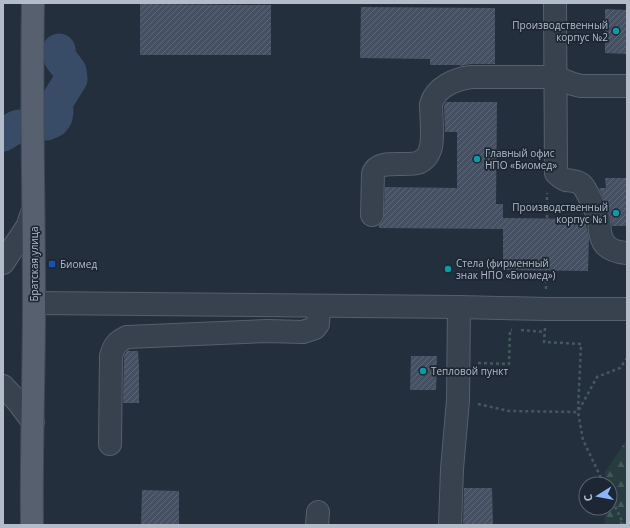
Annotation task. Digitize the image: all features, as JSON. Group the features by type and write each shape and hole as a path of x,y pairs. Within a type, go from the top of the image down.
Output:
{"main road":[{"name":"Братская улица","path":"32,525 34,303 32,77 33,3"}],"lane":[{"path":"555,3 556,173 565,180 576,181 583,186 599,220 603,242 607,247 614,251 627,253"},
{"path":"372,215 374,170 378,166 417,163 423,161 430,149 432,140 433,98 440,90 455,81 462,78 471,77 555,77 582,86 627,86"},
{"path":"3,263 26,227 33,210"},
{"path":"34,303 627,309"},
{"path":"144,336 145,304"},
{"path":"110,444 111,356 114,347 120,340 127,337 144,336 267,331 303,332 315,328 318,324 320,306"},
{"path":"450,525 452,469 458,400 459,307"},
{"path":"3,386 33,422"}],"path":[{"path":"546,271 544,342 581,344 578,412 583,440 600,476"},
{"path":"459,362 509,364 510,330 545,332"},
{"path":"578,412 597,377 620,368 627,358"},
{"path":"458,400 509,411 578,412"},
{"path":"618,513 624,525"}],"green space":[{"path":"627,439 627,525 605,525 605,516 618,516 618,476 605,476 605,472"}],"building":[{"path":"140,4 271,5 271,55 140,55"},
{"path":"361,7 495,8 495,64 471,64 460,66 430,65 430,59 360,58"},
{"name":"Производственный корпус №2","path":"605,9 627,10 627,54 605,53"},
{"name":"Главный офис НПО «Биомед»","path":"446,102 497,102 496,204 503,204 503,229 379,228 379,225 383,221 384,215 385,187 457,188 457,132 445,132 444,106"},
{"name":"Производственный корпус №1","path":"605,178 627,178 627,226 612,226 610,213 599,188 606,188"},
{"path":"503,218 585,219 589,238 588,271 503,270"},
{"path":"127,351 138,351 139,403 123,403 124,356"},
{"name":"Тепловой пункт","path":"411,356 437,356 436,390 410,390"},
{"path":"464,488 492,488 493,525 463,525"},
{"path":"142,490 179,491 179,525 141,525"}],"waterway":[{"path":"46,124 53,121 56,117 56,103 71,79 70,71 60,58 59,50"},
{"path":"3,135 20,126"}],"place":[{"name":"Производственный корпус №2","path":"616,31"},
{"name":"Главный офис НПО «Биомед»","path":"477,159"},
{"name":"Производственный корпус №1","path":"616,213"},
{"name":"Биомед","path":"52,264"},
{"name":"Стела (фирменный знак НПО «Биомед»)","path":"448,269"},
{"name":"Тепловой пункт","path":"423,371"}]}
